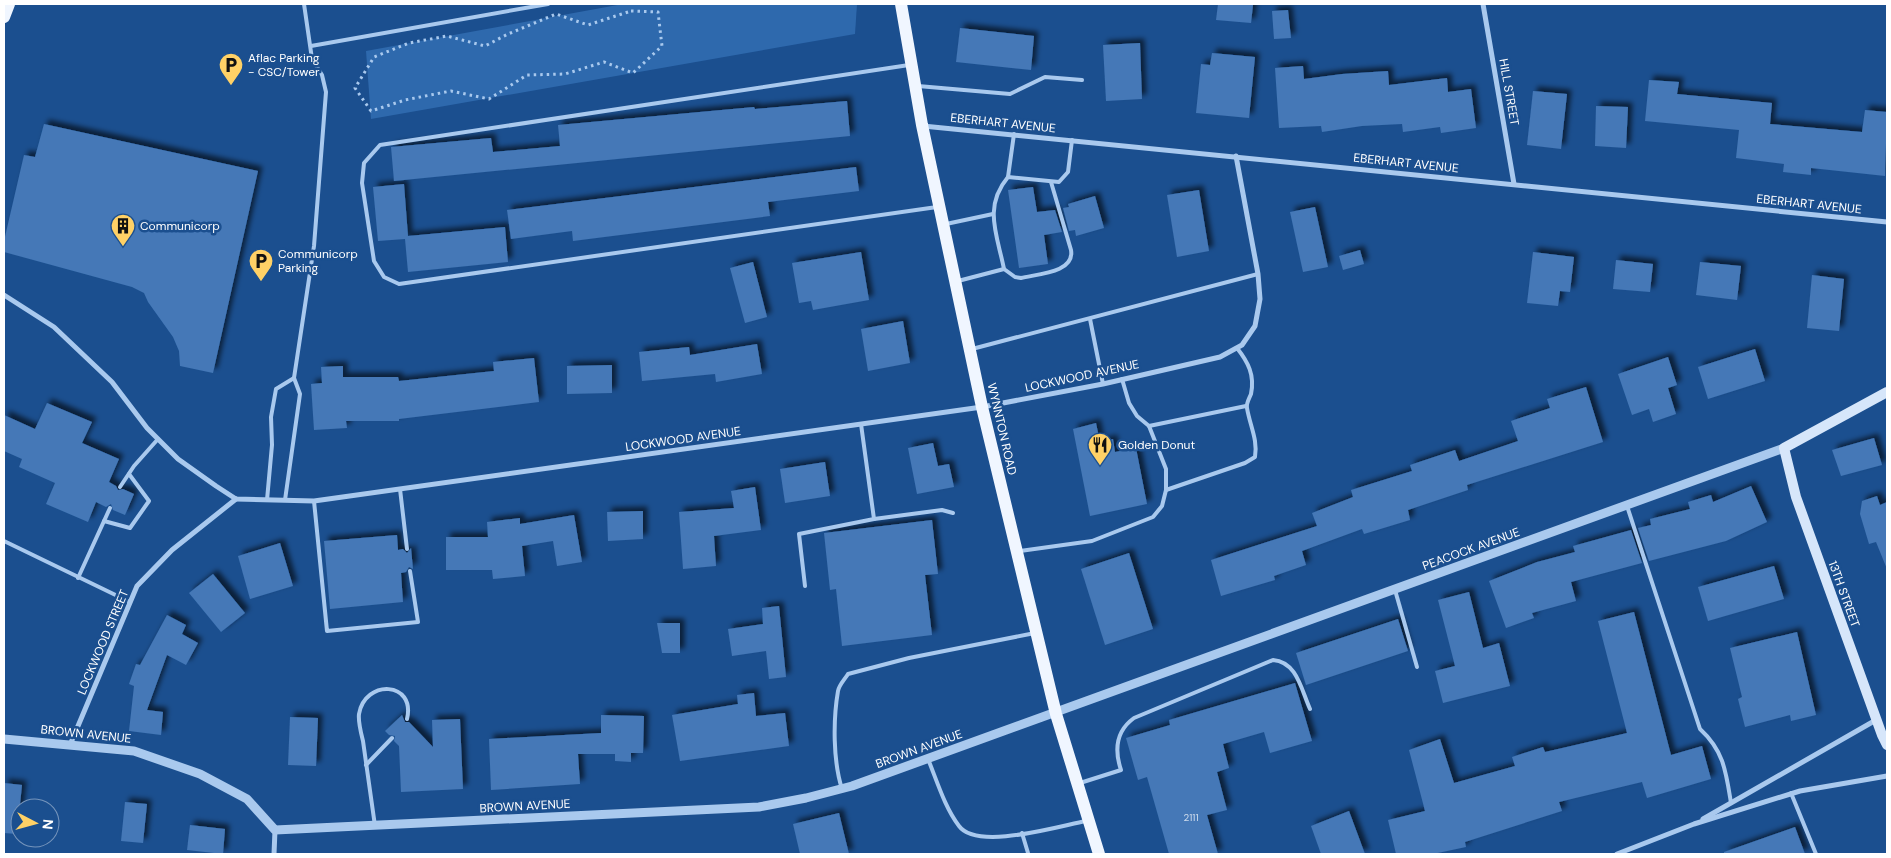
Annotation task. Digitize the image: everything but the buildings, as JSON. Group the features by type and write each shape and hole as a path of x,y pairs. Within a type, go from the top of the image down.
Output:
{"main road":[{"path":"4,17 10,4"},
{"name":"WYNNTON ROAD","path":"901,4 922,126 982,407 1056,714 1099,854"},
{"name":"PEACOCK AVENUE","path":"1784,448 1887,392"},
{"name":"13TH STREET","path":"1784,448 1796,497 1876,720 1887,745"}],"street":[{"name":"HILL STREET","path":"1483,4 1514,184"},
{"name":"EBERHART AVENUE","path":"922,126 1887,222"},
{"name":"LOCKWOOD AVENUE","path":"236,498 314,501 982,407 1103,384 1220,357 1242,344 1255,326 1260,299 1258,274 1236,156"},
{"path":"4,295 54,327 112,382 147,428 178,459 236,498"},
{"name":"PEACOCK AVENUE","path":"1056,714 1784,448"},
{"name":"LOCKWOOD STREET","path":"70,745 137,586 172,550 236,498"},
{"name":"BROWN AVENUE","path":"4,739 134,751 200,774 247,799 275,830 759,806 842,789 1056,714"},
{"path":"1694,824 1876,720"},
{"path":"1617,854 1694,824 1791,793 1887,776"},
{"path":"274,854 275,830"}],"lane":[{"path":"286,500 300,394 294,378 314,246 326,92 322,75 312,58 304,4"},
{"path":"310,46 548,4"},
{"path":"912,64 380,145 364,163 362,183 374,261 384,277 399,284 940,207"},
{"path":"916,86 1010,94 1046,76 1082,80"},
{"path":"1014,134 1008,177 998,189 993,206 993,214 1004,268 1015,277 1021,278 1062,268 1069,264 1072,256 1071,250 1051,182"},
{"path":"1008,177 1059,182 1068,172 1072,140"},
{"path":"943,224 993,214"},
{"path":"956,281 1004,268"},
{"path":"970,349 1258,274"},
{"path":"1090,319 1103,384"},
{"path":"1166,490 1245,464 1254,457 1257,446 1246,406 1252,385 1252,373 1246,360 1237,348"},
{"path":"266,500 272,445 271,417 276,389 294,378"},
{"path":"1017,552 1092,542 1153,517 1162,506 1166,490 1166,469 1149,426 1137,416 1129,403 1122,379"},
{"path":"1149,426 1246,406"},
{"path":"861,424 874,519"},
{"path":"120,487 158,439"},
{"path":"104,521 130,528 149,501 129,474"},
{"path":"400,489 407,549"},
{"path":"314,501 327,631 418,622 410,571"},
{"path":"1626,505 1700,729 1714,742 1726,770 1731,803"},
{"path":"78,578 110,508"},
{"path":"805,586 799,534 874,519 942,510 953,512"},
{"path":"4,541 130,602"},
{"path":"1394,590 1417,667"},
{"path":"842,789 837,773 835,748 838,689 848,674 909,658 1037,633"},
{"path":"1078,784 1121,770 1116,755 1118,740 1126,724 1134,718 1272,660 1284,662 1292,667 1310,709"},
{"path":"375,826 359,715 366,697 376,690 390,689 400,692 406,700 409,710 407,719"},
{"path":"366,765 392,738"},
{"path":"928,759 960,827 973,836 992,838 1089,821"},
{"path":"1791,793 1816,854"},
{"path":"1022,833 1028,853"}],"path":[{"path":"631,11 658,12 662,46 634,73 604,62 565,74 527,74 489,99 451,91 405,100 370,112 355,88 374,57 409,43 447,36 484,46 556,14 588,25 631,11"}],"shaded area":[{"path":"623,4 857,4 855,34 371,119 366,51"}],"place":[{"name":"Aflac Parking - CSC/Tower","path":"231,86"},
{"name":"Communicorp","path":"123,247"},
{"name":"Communicorp Parking","path":"261,282"},
{"name":"Golden Donut","path":"1100,466"}]}
